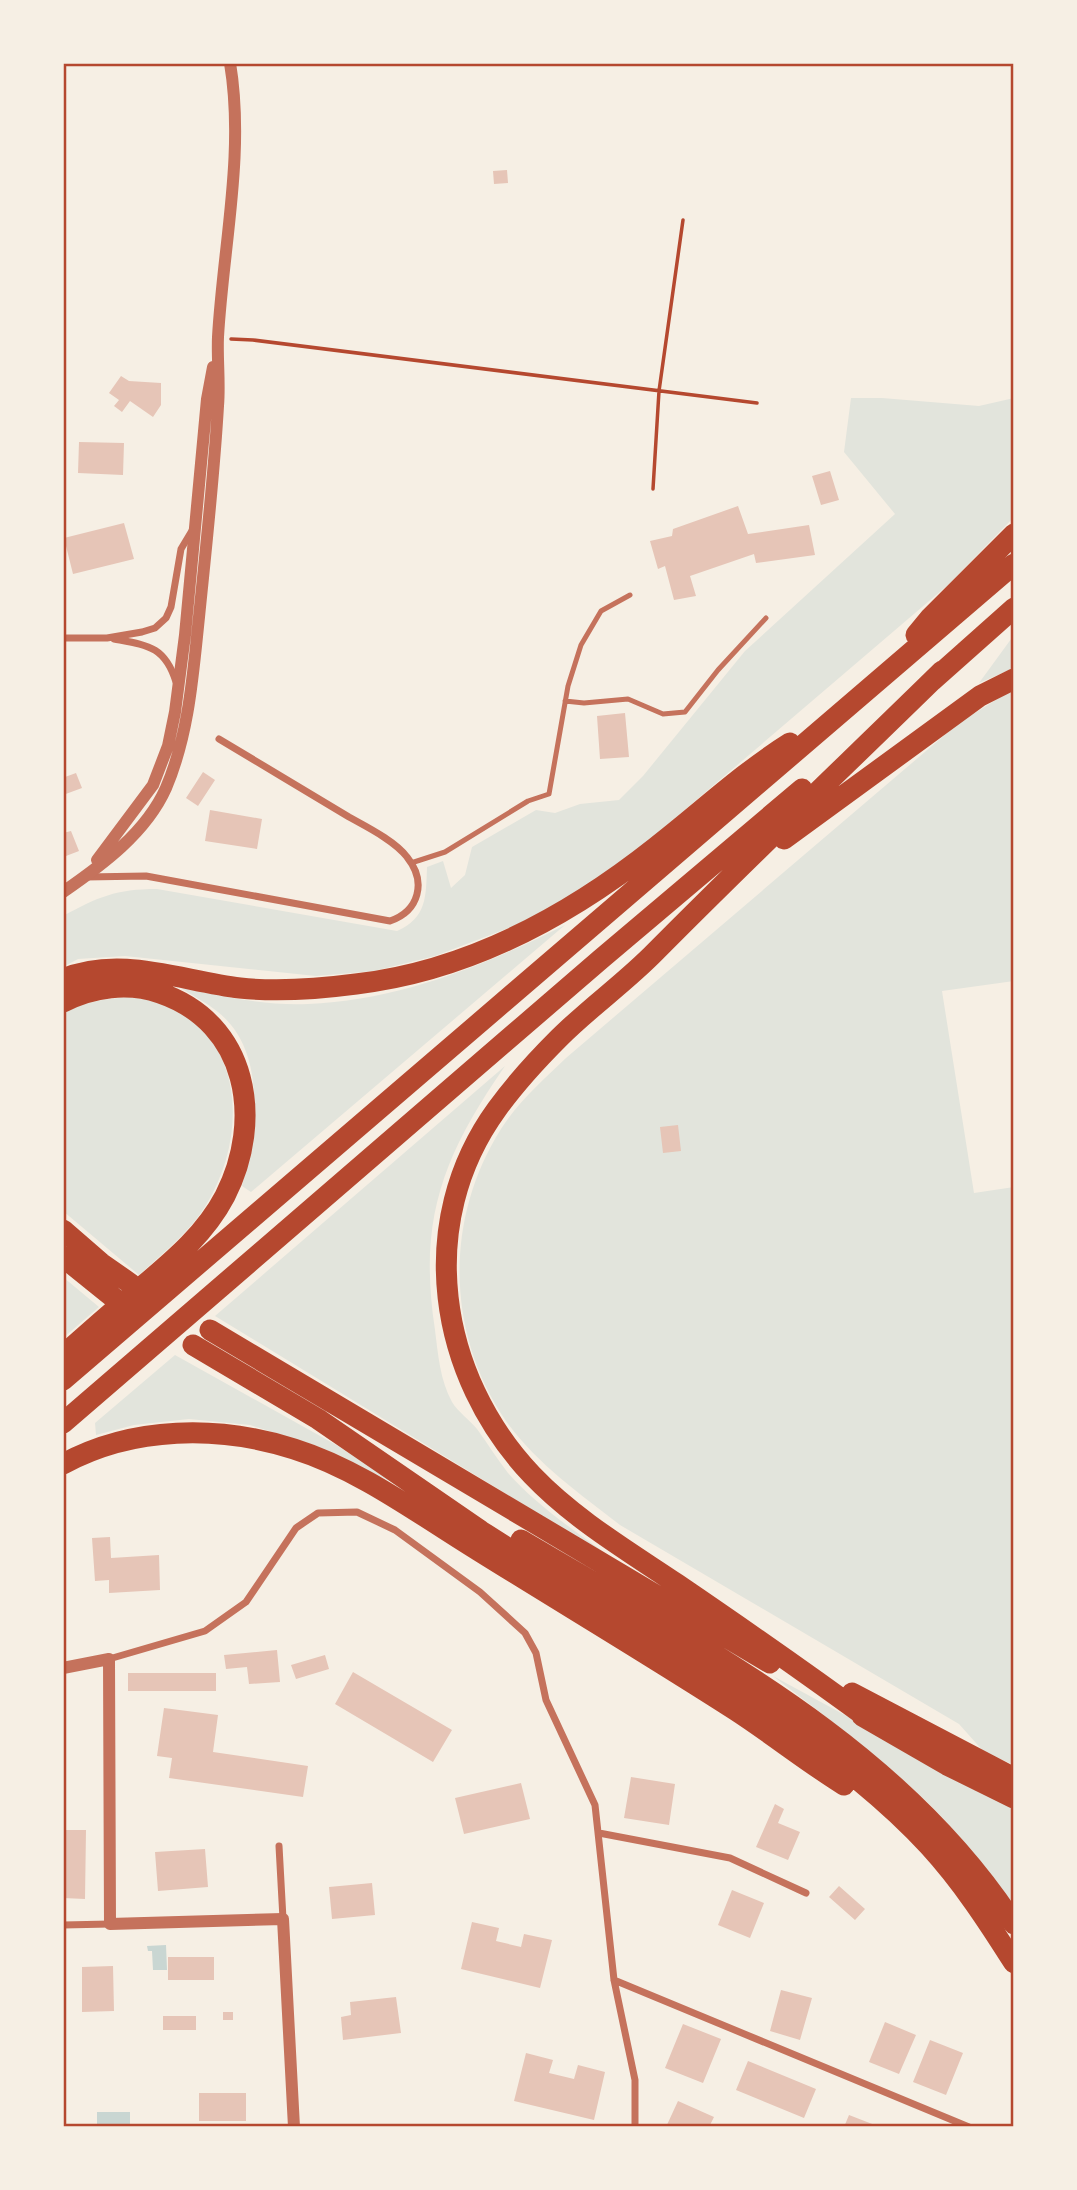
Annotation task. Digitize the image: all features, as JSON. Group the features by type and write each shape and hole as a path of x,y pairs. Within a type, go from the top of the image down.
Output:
{"highway":[{"path":"885,675 930,618 1014,534"},
{"path":"63,1380 1014,564"},
{"path":"873,1722 779,1653 612,1540 533,1476 494,1427 477,1400 459,1356 448,1305 447,1257 454,1201 470,1154 496,1110 560,1037 631,976 711,879 1014,608"},
{"path":"63,1423 601,959 711,879 980,696 1014,679"},
{"path":"63,979 84,971 122,968 241,988 303,989 396,977 462,958 526,932 569,909 657,846 762,761 845,708"},
{"path":"63,1002 78,994 113,987 150,990 186,1004 217,1028 234,1057 240,1076 244,1115 243,1136 233,1176 213,1216 198,1236 63,1355"},
{"path":"63,1230 101,1263 131,1284"},
{"path":"63,1257 114,1298"},
{"path":"211,1330 670,1605 947,1765 1014,1798"},
{"path":"193,1345 731,1666 825,1727 890,1781 943,1832 991,1890 1014,1924"},
{"path":"318,1419 481,1531 783,1722 847,1771 913,1829 953,1874 1014,1963"},
{"path":"63,1464 115,1443 139,1437 187,1432 235,1435 314,1456 402,1503 735,1711 842,1784 890,1808"},
{"path":"670,1605 779,1653 1014,1778"}],"street":[{"path":"63,892 127,842 147,818 165,790 186,723 205,561 219,404 218,339 234,163 230,63"},
{"path":"84,877 153,785 168,746 178,690 206,399 218,339"},
{"path":"63,638 107,638 155,628 166,618 171,607 181,549 195,526"},
{"path":"107,638 156,649 169,665 178,690"},
{"path":"84,877 146,876 390,921 411,909 418,891 417,872 406,855 377,834 219,739"},
{"path":"63,1668 108,1659 205,1631 246,1602 296,1528 318,1513 357,1513 396,1530 480,1592 525,1633 536,1653 546,1700 595,1805 614,1980 635,2080 635,2127"},
{"path":"108,1659 110,1924"},
{"path":"599,1833 730,1858 806,1894"},
{"path":"279,1846 294,2127"},
{"path":"63,1925 283,1919"},
{"path":"614,1980 970,2127"}],"lane":[{"path":"411,863 445,852 528,801 549,794 565,701 581,645 601,611 630,596"},
{"path":"565,701 584,704 628,699 663,714 685,712 718,670 766,618"}],"path":[{"path":"653,489 659,391 683,219"},
{"path":"218,339 253,340 757,403"}],"shaded area":[{"path":"851,398 979,406 1014,398 1014,517 949,584 639,849 570,899 514,926 435,956 374,971 316,976 125,956 78,959 63,967 63,916 97,899 130,891 157,889 397,931 414,920 423,905 427,867 443,861 451,888 465,875 472,847 536,810 555,813 580,804 619,800 643,776 745,651 895,514 844,452"},
{"path":"1014,635 1014,668 979,683"},
{"path":"1014,689 1014,981 942,991 974,1193 1014,1187 1014,1765 984,1752 959,1724 620,1525 559,1477 518,1436 486,1387 472,1351 463,1314 460,1276 462,1238 469,1200 482,1164 501,1129 531,1092 566,1058 960,722"},
{"path":"565,925 251,1192 242,1186 254,1118 251,1070 245,1048 234,1029 218,1012 181,988 244,1000 292,1004 375,996 472,967"},
{"path":"130,997 162,1002 190,1018 210,1039 224,1063 231,1091 233,1120 229,1149 220,1178 200,1215 139,1275 63,1211 63,1014 87,1003"},
{"path":"505,1066 483,1099 451,1160 433,1221 431,1290 442,1376 452,1402 477,1429 520,1486 619,1563 215,1316"},
{"path":"63,1277 99,1307 63,1338"},
{"path":"175,1355 338,1446 396,1484 314,1445 250,1425 189,1419 134,1425 96,1435 95,1423"},
{"path":"773,1676 1014,1807 1014,1908 973,1853 926,1801 870,1752"},
{"path":"166,1945 167,1970 153,1970 152,1951 148,1951 147,1946"},
{"path":"97,2112 130,2112 130,2125 97,2125"}],"building":[{"path":"507,170 508,183 494,184 493,171"},
{"path":"121,376 129,381 161,383 161,405 153,417 130,401 122,412 114,406 119,400 109,393"},
{"path":"79,442 124,443 123,475 78,473"},
{"path":"830,471 839,500 821,505 812,476"},
{"path":"738,506 748,534 809,525 815,555 756,563 754,554 690,576 696,596 674,600 665,566 658,569 650,541 672,536 673,529"},
{"path":"124,523 134,559 73,574 64,538"},
{"path":"625,713 629,757 600,759 597,716"},
{"path":"63,771 65,777 76,773 82,788 63,795"},
{"path":"203,772 215,780 198,806 186,798"},
{"path":"210,810 262,819 257,849 205,841"},
{"path":"71,831 79,851 66,856 63,833"},
{"path":"678,1125 681,1151 663,1153 660,1127"},
{"path":"110,1537 111,1558 159,1555 160,1590 109,1593 109,1580 95,1581 92,1538"},
{"path":"277,1650 280,1682 249,1684 247,1667 226,1669 224,1655"},
{"path":"325,1655 329,1669 296,1679 291,1665"},
{"path":"353,1672 452,1730 433,1762 335,1704"},
{"path":"128,1673 216,1673 216,1691 128,1691"},
{"path":"164,1708 218,1715 213,1752 308,1766 303,1797 169,1778 172,1758 157,1756"},
{"path":"631,1777 675,1784 669,1825 624,1818"},
{"path":"521,1783 530,1819 464,1834 455,1798"},
{"path":"775,1804 784,1809 778,1823 800,1832 788,1860 756,1847"},
{"path":"63,1830 86,1830 85,1899 63,1898"},
{"path":"205,1849 208,1887 158,1891 155,1852"},
{"path":"372,1883 375,1915 332,1919 329,1887"},
{"path":"839,1886 865,1909 855,1920 829,1897"},
{"path":"732,1890 764,1903 750,1938 718,1925"},
{"path":"472,1922 499,1928 496,1941 521,1947 524,1934 552,1940 540,1988 461,1969"},
{"path":"168,1957 214,1957 214,1980 168,1980"},
{"path":"113,1966 114,2011 82,2012 82,1967"},
{"path":"781,1990 812,1998 800,2040 770,2031"},
{"path":"396,1997 401,2033 343,2040 341,2017 351,2015 350,2002"},
{"path":"223,2012 233,2012 233,2020 223,2020"},
{"path":"163,2016 196,2016 196,2030 163,2030"},
{"path":"885,2022 916,2035 899,2074 869,2062"},
{"path":"683,2024 721,2039 703,2083 665,2068"},
{"path":"930,2040 963,2053 946,2095 913,2082"},
{"path":"526,2053 553,2060 549,2073 574,2079 578,2065 605,2072 594,2120 514,2101"},
{"path":"748,2061 816,2089 804,2118 736,2090"},
{"path":"199,2093 246,2093 246,2121 199,2121"},
{"path":"678,2101 714,2117 709,2127 666,2127"},
{"path":"849,2115 880,2127 844,2127"}]}
